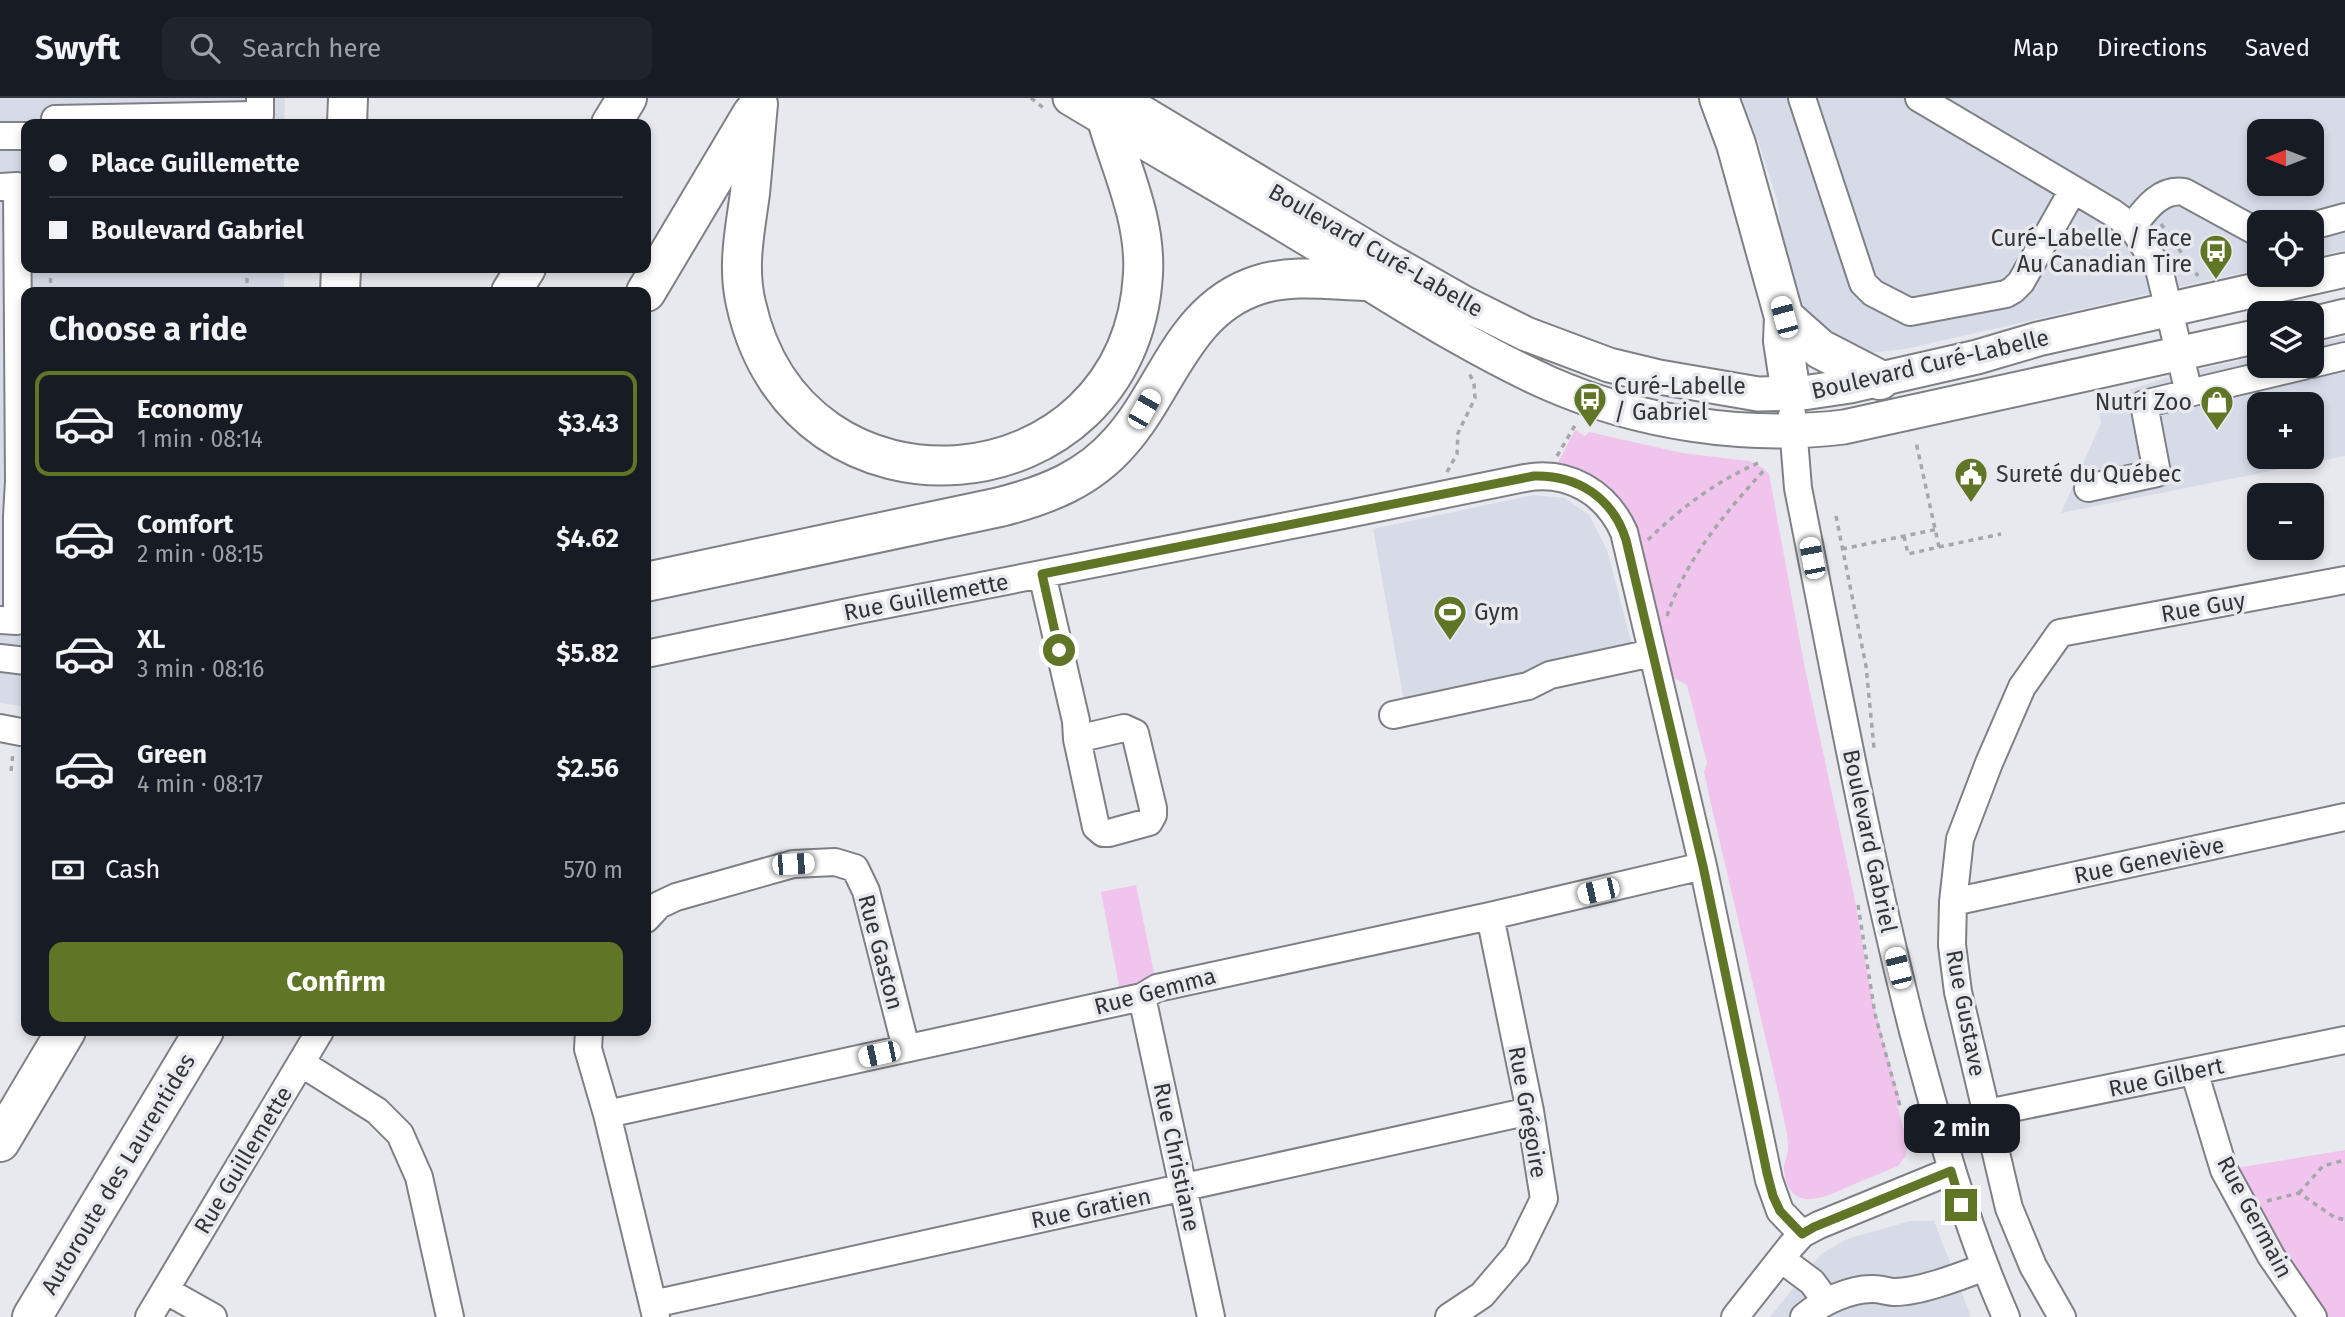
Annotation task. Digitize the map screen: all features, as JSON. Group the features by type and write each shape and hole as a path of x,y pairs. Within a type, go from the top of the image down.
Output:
{"highway":[{"path":"347,119 348,98"},
{"path":"614,119 627,98"},
{"path":"1719,98 1736,144 1784,317 1783,341 1791,394"},
{"path":"756,100 742,273 746,304 765,357 773,373 793,399 828,431 873,455 901,463 931,467 962,466 995,460 1050,436 1092,399 1121,356 1140,300 1142,243 1133,196 1121,166 1112,109"},
{"path":"649,287 756,100"},
{"path":"651,581 1000,507 1050,492 1086,473 1120,443 1137,421 1169,365 1190,335 1229,299 1258,285 1276,281 1365,281"},
{"path":"1784,317 1820,349 1880,380"},
{"path":"0,1142 63,1036"},
{"name":"Autoroute des Laurentides","path":"32,1317 201,1036"}],"main road":[{"name":"Boulevard Curé-Labelle","path":"1070,98 1112,109 1465,304 1526,334 1609,365 1758,394 1816,392 1880,380 1977,357 2038,339 2345,270"},
{"name":"Boulevard Curé-Labelle","path":"1112,109 1324,249 1365,281 1548,383 1642,414 1687,423 1793,432 1867,423 2247,339"},
{"path":"2324,321 2345,317"}],"street":[{"path":"54,114 260,115 260,98"},
{"path":"1802,98 1863,282 1873,293 1905,310 1920,310 2006,294 2013,290 2021,282 2073,190"},
{"path":"1919,98 2132,227 2159,270 2189,393"},
{"path":"0,136 21,136"},
{"path":"0,187 17,186 19,481 14,623"},
{"path":"2132,227 2156,200 2175,191 2184,192 2247,226"},
{"path":"2324,223 2345,217"},
{"path":"2324,361 2345,356"},
{"path":"2088,488 2157,473 2144,404 2252,378"},
{"name":"Boulevard Gabriel","path":"1791,394 1798,488 1879,889 1951,1171 2006,1317"},
{"name":"Rue Guillemette","path":"651,653 1534,476 1562,478 1588,489 1603,500 1620,523 1629,552 1703,866 1771,1188 1780,1211 1802,1234"},
{"path":"1042,574 1076,721 1077,739"},
{"name":"Rue Guy","path":"2060,633 2345,580"},
{"name":"Rue Gustave","path":"2060,633 2022,687 1960,839 1953,902 1952,945 1958,992 2011,1215 2033,1266 2062,1317"},
{"path":"1393,715 1528,686 1550,675 1652,653"},
{"path":"0,658 21,660"},
{"name":"Rue Geneviève","path":"1953,902 2345,817"},
{"name":"Rue Gaston","path":"651,914 659,905 676,897 793,864 835,862 855,868 866,891 906,1048"},
{"name":"Rue Gemma","path":"607,1114 1142,997 1157,988 1490,916 1703,866"},
{"name":"Rue Grégoire","path":"1449,1317 1482,1295 1517,1254 1544,1199 1530,1111 1490,916"},
{"name":"Rue Christiane","path":"1142,997 1211,1317"},
{"name":"Rue Guillemette","path":"149,1317 317,1036"},
{"path":"589,1036 588,1049 607,1114 654,1311"},
{"name":"Rue Gilbert","path":"1987,1113 2345,1040"},
{"path":"301,1063 377,1111 400,1134 419,1177 450,1317"},
{"name":"Rue Germain","path":"2194,1071 2224,1170 2271,1256 2313,1317"},
{"name":"Rue Gratien","path":"654,1311 1183,1188 1530,1111"},
{"path":"1735,1317 1802,1234 1951,1171"},
{"path":"1781,1259 1812,1282 1826,1301"},
{"path":"1804,1317 1826,1301 1872,1289 1896,1292 1930,1285 1985,1267"},
{"path":"165,1290 213,1317"}],"path":[{"path":"2158,219 2198,276"},
{"path":"1432,497 1457,454 1458,433 1475,398 1474,384 1464,360"},
{"path":"1553,463 1577,422"},
{"path":"1916,442 1939,547"},
{"path":"1629,552 1641,547 1687,505 1708,490 1758,463"},
{"path":"1665,624 1673,597 1704,542 1766,468"},
{"name":"Boulevard Gabriel","path":"1836,516 1866,666 1875,754"},
{"path":"1842,549 1936,529"},
{"path":"1903,536 1908,554 1998,534 1997,541"},
{"path":"1929,549 1931,555"},
{"path":"11,771 13,735"},
{"path":"2244,1206 2299,1193 2323,1166 2345,1160"},
{"path":"2299,1193 2334,1217 2345,1220"}],"shaded area":[{"path":"0,98 285,98 284,119 21,119 21,273 284,273 284,287 21,287 21,706 0,703"},
{"path":"1742,98 2345,98 2345,250 2324,254 2324,210 2247,210 2247,272 1905,349 1868,353 1805,322 1787,266 1777,200"},
{"path":"2345,337 2345,456 2324,460 2324,392 2247,392 2247,469 2280,469 2061,513 2101,423 2098,400 2175,375 2247,359 2247,378 2324,378 2324,341"},
{"path":"1575,430 1585,436 1589,432 1682,453 1749,461 1769,474 1804,664 1854,895 1872,999 1901,1104 1897,1105 1907,1141 1904,1142 1908,1146 1905,1157 1898,1166 1831,1194 1810,1199 1801,1198 1793,1193 1788,1185 1784,1168 1788,1149 1780,1100 1704,772 1707,763 1687,685 1672,677 1638,536 1622,503 1597,479 1579,470 1557,464"},
{"path":"1533,495 1565,498 1589,515 1607,550 1638,668 1407,718 1373,529"},
{"path":"1136,885 1157,988 1122,1001 1101,892"},
{"path":"2345,1150 2345,1317 2313,1317 2224,1170"},
{"path":"1910,1221 1934,1221 1971,1317 1770,1317 1821,1254 1847,1239"}],"place":[{"name":"Curé-Labelle / Face Au Canadian Tire","path":"2216,281"},
{"name":"Curé-Labelle / Gabriel","path":"1590,429"},
{"name":"Nutri Zoo","path":"2217,432"},
{"name":"Sureté du Québec","path":"1971,504"},
{"name":"Gym","path":"1450,642"}],"route":[{"path":"1059,650 1042,574 1534,476 1571,480 1588,489 1603,500 1615,515 1626,540 1703,866 1767,1173 1776,1204 1802,1234 1909,1186 1951,1171 1961,1205"}]}
